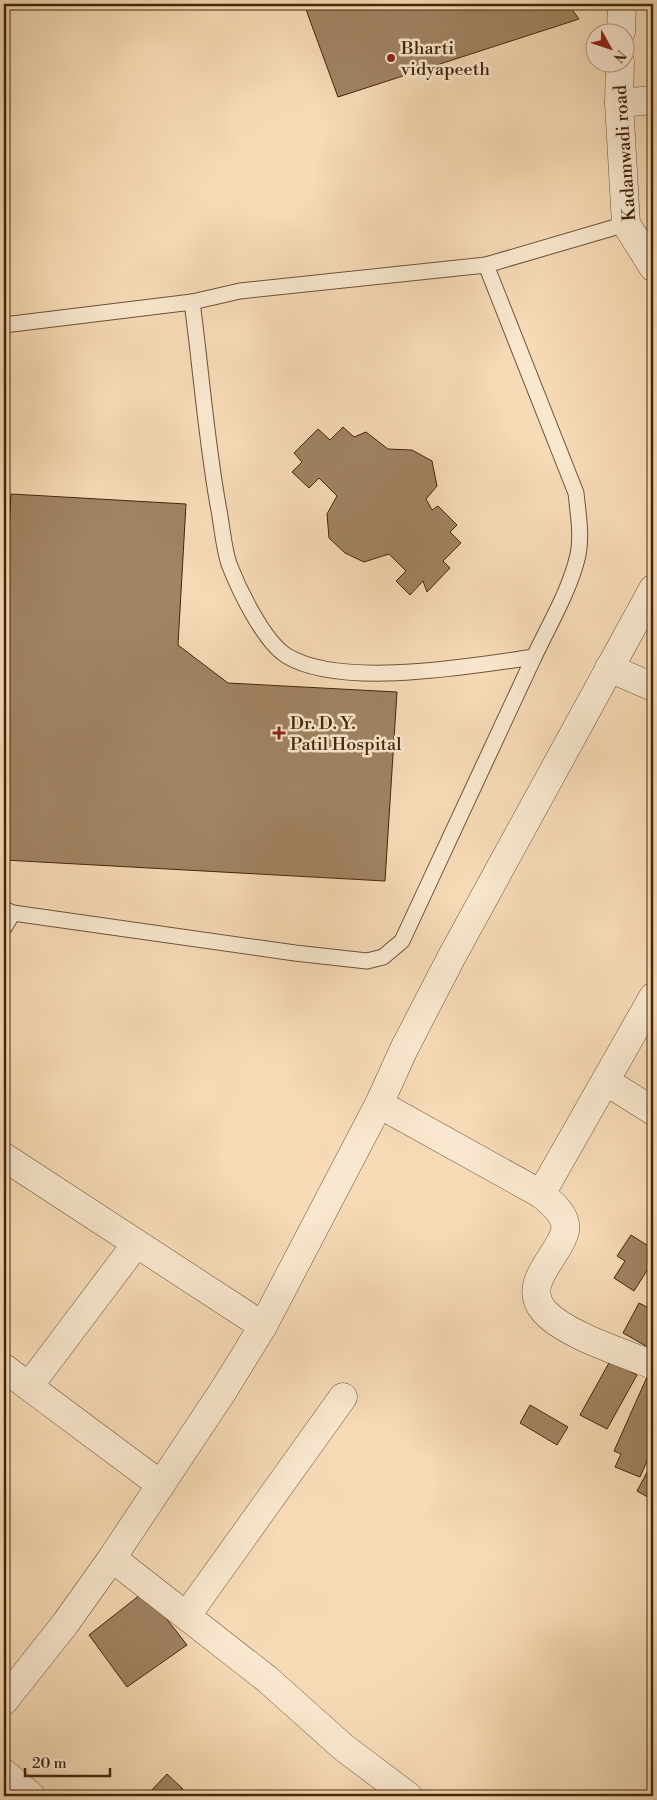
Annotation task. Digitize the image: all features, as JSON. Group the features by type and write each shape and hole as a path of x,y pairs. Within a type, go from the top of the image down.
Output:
{"street":[{"path":"621,22 622,4"},
{"name":"Kadamwadi road","path":"620,72 619,103 626,224 653,267"},
{"path":"619,103 653,100"},
{"path":"4,1701 65,1624 112,1558 264,1326 380,1104 404,1049 451,958 653,590"},
{"path":"609,668 653,687"},
{"path":"541,1194 607,1082 653,997"},
{"path":"607,1082 653,1111"},
{"path":"380,1104 541,1194 555,1205 563,1218 565,1231 537,1281 536,1296 542,1309 554,1320 572,1331 653,1365"},
{"path":"4,1157 264,1326"},
{"path":"29,1386 136,1244"},
{"path":"4,1368 161,1485"},
{"path":"187,1615 343,1397"},
{"path":"112,1558 187,1615 266,1679 343,1747 408,1796"},
{"path":"4,1773 31,1796"}],"lane":[{"path":"4,324 192,302 240,290 486,265 626,224"},
{"path":"4,928 8,911 295,953 367,960 383,957 402,942 570,578 578,554 579,527 576,493 486,265"},
{"path":"192,302 215,486 229,563 250,611 286,656 323,669 388,674 534,657"}],"building":[{"name":"Bharti vidyapeeth","path":"304,4 568,4 579,19 338,97"},
{"path":"343,427 354,437 366,432 388,449 412,450 432,461 437,486 426,499 432,510 438,506 457,525 450,532 461,543 443,561 450,568 427,592 423,581 410,595 396,581 406,571 389,554 364,562 345,553 329,538 327,514 337,496 319,478 309,488 292,472 302,462 294,453 318,429 330,440"},
{"path":"11,494 186,504 178,645 228,683 397,692 385,881 4,860 4,617"},
{"path":"631,1235 653,1249 653,1261 634,1291 614,1278 625,1261 617,1256"},
{"path":"639,1303 653,1310 653,1350 623,1333"},
{"path":"610,1361 637,1375 607,1429 580,1415"},
{"path":"647,1377 653,1380 653,1447 640,1477 615,1467 621,1454 614,1451"},
{"path":"530,1405 568,1427 557,1445 520,1423"},
{"path":"653,1461 653,1500 637,1491"},
{"path":"145,1591 187,1645 127,1687 89,1635"},
{"path":"167,1774 183,1789 176,1796 146,1796"}],"place":[{"name":"Bharti vidyapeeth","path":"391,58"},
{"name":"Dr. D. Y. Patil Hospital","path":"279,733"}]}
